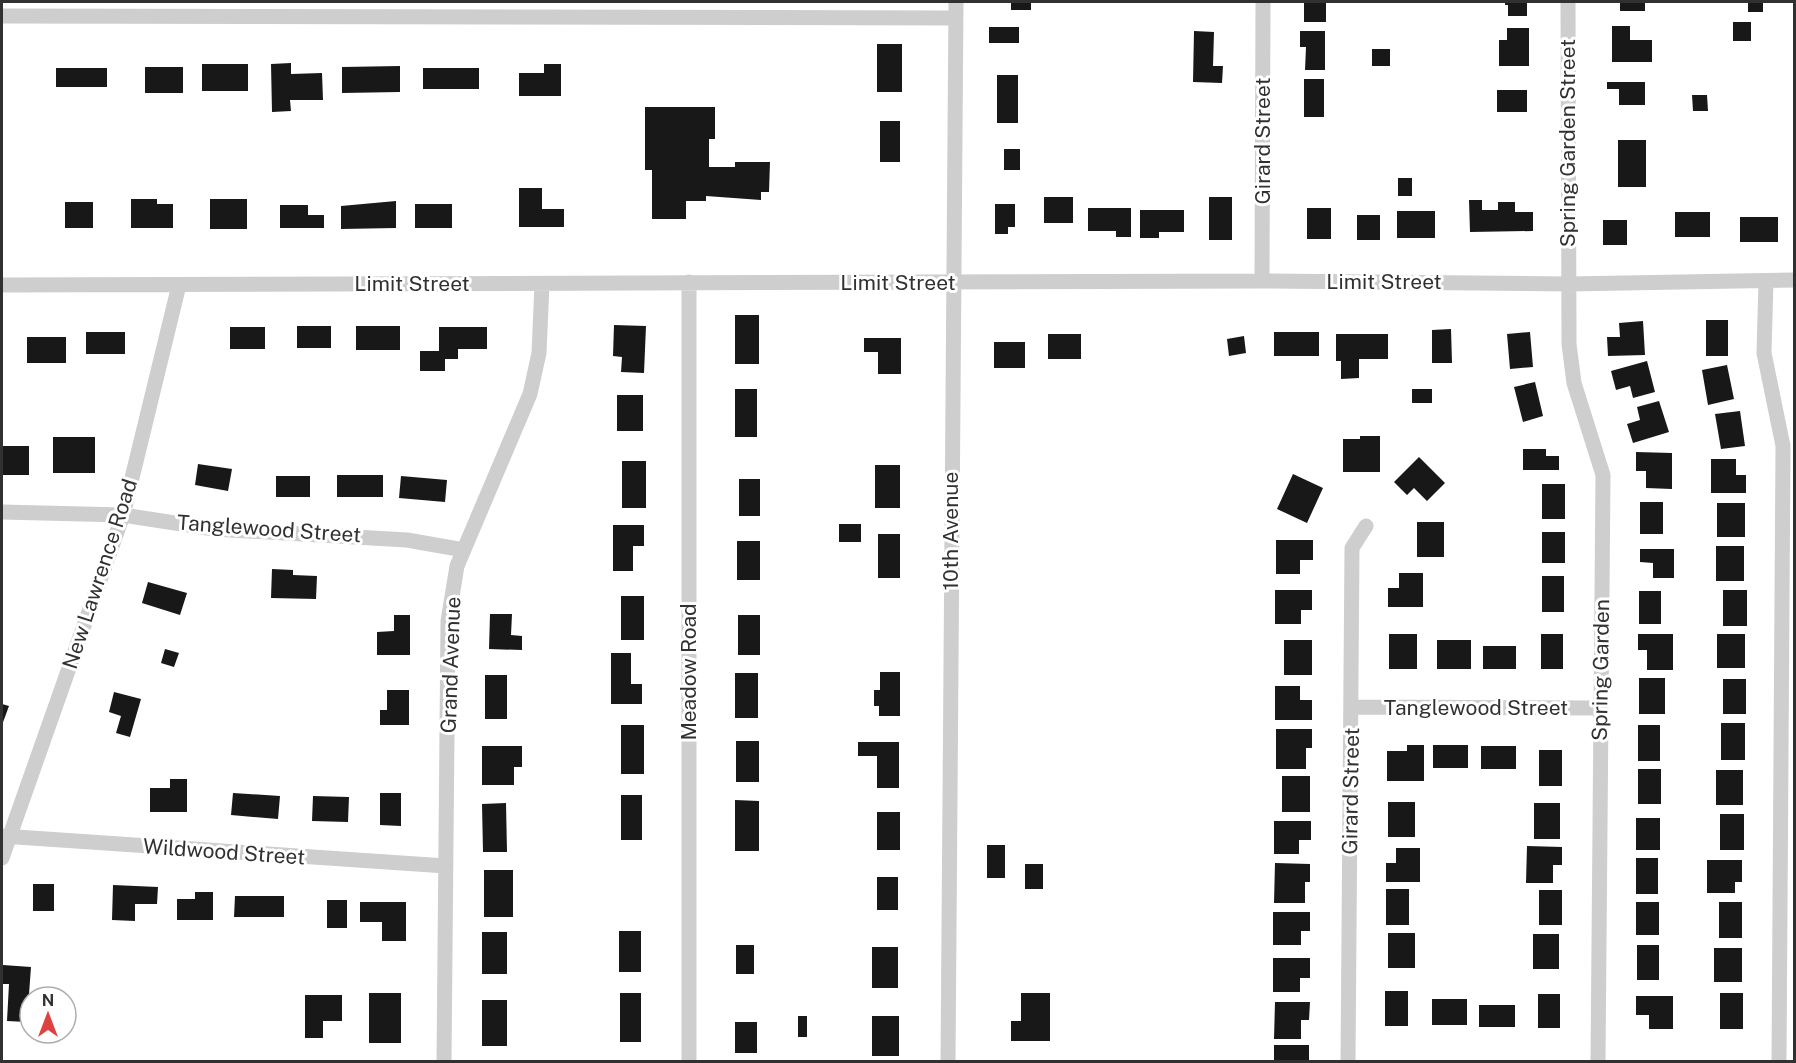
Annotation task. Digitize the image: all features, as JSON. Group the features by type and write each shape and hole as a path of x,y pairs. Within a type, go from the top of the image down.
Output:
{"street":[{"name":"10th Avenue","path":"948,1062 956,2"},
{"name":"Girard Street","path":"1263,2 1263,281"},
{"name":"Spring Garden Street","path":"1568,2 1568,284"},
{"path":"2,16 956,18"},
{"name":"Limit Street","path":"2,285 1263,281 1568,284 1794,280"},
{"path":"1766,281 1764,353 1783,446 1788,743 1779,1062"},
{"name":"Meadow Road","path":"689,282 689,1062"},
{"name":"Grand Avenue","path":"444,1062 448,621 457,567 530,394 539,353 542,284"},
{"name":"Spring Garden","path":"1568,284 1569,344 1574,383 1603,476 1598,1062"},
{"name":"New Lawrence Road","path":"2,858 5,837 123,515 179,285"},
{"name":"Tanglewood Street","path":"2,512 123,515 214,529 407,540 464,550"},
{"name":"Girard Street","path":"1348,1062 1352,548 1366,526"},
{"name":"Tanglewood Street","path":"1352,707 1600,708"},
{"name":"Wildwood Street","path":"5,837 446,866"}],"building":[{"path":"1011,2 1031,2 1031,10 1011,10"},
{"path":"1304,2 1326,2 1326,22 1304,22"},
{"path":"1505,2 1527,2 1527,16 1508,16 1508,5 1505,5"},
{"path":"1620,2 1645,2 1645,11 1620,11"},
{"path":"1748,2 1763,2 1763,12 1748,12"},
{"path":"1733,22 1751,22 1751,41 1733,41"},
{"path":"1612,26 1630,26 1630,40 1652,40 1652,62 1612,62"},
{"path":"989,27 1019,27 1019,43 989,43"},
{"path":"1507,28 1529,28 1529,66 1499,66 1499,40 1507,40"},
{"path":"1194,31 1214,32 1213,66 1223,66 1222,83 1193,82"},
{"path":"1300,31 1325,31 1325,70 1305,70 1306,47 1300,47"},
{"path":"877,44 902,44 902,92 877,92"},
{"path":"1372,49 1390,49 1390,66 1372,66"},
{"path":"291,63 291,74 322,73 323,100 290,100 291,111 272,112 271,64"},
{"path":"202,64 248,64 248,91 202,91"},
{"path":"544,64 561,64 561,96 519,96 519,73 544,73"},
{"path":"400,66 400,92 342,93 342,67"},
{"path":"145,67 183,67 183,93 145,93"},
{"path":"56,68 107,68 107,87 56,87"},
{"path":"423,68 479,68 479,89 423,89"},
{"path":"997,75 1018,75 1018,123 997,123"},
{"path":"1304,79 1324,79 1324,117 1304,117"},
{"path":"1607,82 1645,82 1645,105 1619,105 1619,89 1607,89"},
{"path":"1497,90 1527,90 1527,112 1497,112"},
{"path":"1692,95 1707,95 1708,111 1693,111"},
{"path":"645,107 715,107 715,139 709,139 709,167 735,167 735,162 770,162 769,192 761,192 761,200 706,196 706,201 686,201 686,219 652,219 652,170 645,170"},
{"path":"880,121 900,121 900,162 880,162"},
{"path":"1618,140 1646,140 1646,187 1618,187"},
{"path":"1004,149 1020,149 1020,170 1004,170"},
{"path":"1398,178 1412,178 1412,196 1398,196"},
{"path":"519,188 542,188 542,209 564,209 564,227 519,227"},
{"path":"1044,197 1073,197 1073,223 1044,223"},
{"path":"1209,197 1232,197 1232,240 1209,240"},
{"path":"131,199 157,199 157,204 173,204 173,228 131,228"},
{"path":"210,199 247,199 247,229 210,229"},
{"path":"1469,200 1482,200 1482,210 1498,210 1498,202 1515,202 1515,212 1533,212 1533,231 1470,232"},
{"path":"396,201 396,228 341,229 341,206"},
{"path":"65,202 93,202 93,228 65,228"},
{"path":"415,204 452,204 452,228 415,228"},
{"path":"995,204 1015,204 1015,227 1008,227 1008,234 995,234"},
{"path":"280,205 308,205 308,215 324,215 324,228 280,228"},
{"path":"1088,208 1131,208 1131,237 1116,237 1116,231 1088,231"},
{"path":"1307,208 1331,208 1331,239 1307,239"},
{"path":"1140,210 1184,210 1184,232 1159,232 1159,238 1140,238"},
{"path":"1397,211 1435,211 1435,238 1397,238"},
{"path":"1675,212 1710,212 1710,237 1675,237"},
{"path":"1357,215 1380,215 1380,240 1357,240"},
{"path":"1740,217 1778,217 1778,242 1740,242"},
{"path":"1603,220 1627,220 1627,245 1603,245"},
{"path":"735,315 759,315 759,364 735,364"},
{"path":"1706,320 1728,320 1728,356 1706,356"},
{"path":"1643,321 1645,355 1608,356 1607,337 1620,337 1619,323"},
{"path":"614,325 646,326 644,373 621,372 622,357 613,356"},
{"path":"297,326 331,326 331,348 297,348"},
{"path":"356,326 400,326 400,350 356,350"},
{"path":"230,327 265,327 265,349 230,349"},
{"path":"439,327 487,327 487,349 458,349 458,359 445,359 445,371 420,371 420,351 439,351"},
{"path":"1451,329 1452,363 1432,363 1432,330"},
{"path":"86,332 125,332 125,354 86,354"},
{"path":"1274,332 1319,332 1319,356 1274,356"},
{"path":"1530,332 1533,367 1510,369 1507,334"},
{"path":"1048,334 1081,334 1081,359 1048,359"},
{"path":"1336,334 1388,334 1388,359 1359,359 1359,378 1341,379 1341,361 1336,361"},
{"path":"1244,336 1246,353 1229,356 1227,339"},
{"path":"27,337 66,337 66,363 27,363"},
{"path":"864,338 901,338 901,374 878,374 878,352 864,352"},
{"path":"994,342 1025,342 1025,368 994,368"},
{"path":"1647,361 1655,392 1633,398 1630,386 1616,390 1611,371"},
{"path":"1727,365 1734,399 1708,405 1702,370"},
{"path":"1535,382 1543,416 1523,422 1514,387"},
{"path":"735,389 757,389 757,437 735,437"},
{"path":"1412,389 1432,389 1432,403 1412,403"},
{"path":"617,395 643,395 643,431 617,431"},
{"path":"1659,401 1669,432 1633,443 1627,424 1640,420 1637,407"},
{"path":"1740,411 1745,446 1721,449 1715,414"},
{"path":"1360,436 1380,436 1380,472 1343,472 1343,439 1360,439"},
{"path":"53,437 95,437 95,473 53,473"},
{"path":"2,446 29,446 29,475 2,475"},
{"path":"1523,449 1546,449 1546,456 1559,456 1559,470 1523,470"},
{"path":"1636,452 1672,453 1672,489 1646,488 1646,471 1636,471"},
{"path":"1419,457 1445,483 1427,501 1414,488 1407,495 1394,482"},
{"path":"1711,459 1736,459 1736,475 1746,475 1746,493 1711,493"},
{"path":"622,461 646,461 646,508 622,508"},
{"path":"198,464 232,469 228,491 195,485"},
{"path":"875,465 900,465 900,508 875,508"},
{"path":"1293,474 1323,488 1307,523 1277,509"},
{"path":"337,475 383,475 383,497 337,497"},
{"path":"276,476 310,476 310,497 276,497"},
{"path":"401,476 447,480 445,502 399,498"},
{"path":"739,479 760,479 760,516 739,516"},
{"path":"1542,484 1565,484 1565,519 1542,519"},
{"path":"1640,502 1663,502 1663,534 1640,534"},
{"path":"1717,503 1745,503 1745,537 1717,537"},
{"path":"1417,522 1444,522 1444,557 1417,557"},
{"path":"839,524 861,524 861,542 839,542"},
{"path":"613,525 644,525 644,546 633,546 633,571 613,571"},
{"path":"1542,532 1565,532 1565,563 1542,563"},
{"path":"878,534 900,534 900,578 878,578"},
{"path":"1276,540 1313,540 1313,560 1300,560 1300,574 1276,574"},
{"path":"737,541 760,541 760,580 737,580"},
{"path":"1716,546 1744,546 1744,581 1716,581"},
{"path":"1640,549 1674,549 1674,578 1653,578 1653,563 1640,562"},
{"path":"272,569 293,570 293,575 317,576 316,599 271,598"},
{"path":"1399,573 1423,573 1423,607 1388,607 1388,588 1399,588"},
{"path":"1542,576 1564,576 1564,612 1542,612"},
{"path":"148,582 187,593 180,615 142,603"},
{"path":"1275,590 1312,590 1312,610 1301,610 1301,624 1275,624"},
{"path":"1723,590 1747,590 1747,626 1723,626"},
{"path":"1639,591 1661,591 1661,624 1639,624"},
{"path":"621,596 644,596 644,640 621,640"},
{"path":"490,614 512,614 511,635 522,636 522,650 489,649"},
{"path":"394,615 410,615 410,655 377,655 377,632 394,631"},
{"path":"738,615 760,615 760,655 738,655"},
{"path":"1389,634 1417,634 1417,669 1389,669"},
{"path":"1541,634 1563,634 1563,669 1541,669"},
{"path":"1638,634 1673,634 1673,670 1647,670 1647,650 1638,650"},
{"path":"1717,634 1745,634 1745,668 1717,668"},
{"path":"1284,640 1312,640 1312,675 1284,675"},
{"path":"1437,640 1471,640 1471,669 1437,669"},
{"path":"1483,646 1516,646 1516,669 1483,669"},
{"path":"165,649 179,653 174,667 161,663"},
{"path":"611,653 631,653 631,684 642,684 642,704 611,704"},
{"path":"880,672 900,672 900,716 879,716 879,706 874,706 874,690 880,690"},
{"path":"735,673 758,673 758,718 735,718"},
{"path":"485,675 507,675 507,719 485,719"},
{"path":"1639,678 1665,678 1665,714 1639,714"},
{"path":"1723,679 1746,679 1746,714 1723,714"},
{"path":"1275,686 1300,686 1300,700 1312,700 1312,720 1275,720"},
{"path":"387,690 409,690 409,725 380,725 380,710 387,710"},
{"path":"114,692 141,699 130,737 116,733 121,716 109,712"},
{"path":"2,704 9,706 2,725"},
{"path":"1721,723 1745,723 1745,760 1721,760"},
{"path":"621,725 644,725 644,774 621,774"},
{"path":"1638,725 1660,725 1660,761 1638,761"},
{"path":"1276,729 1312,729 1312,748 1306,748 1306,769 1276,769"},
{"path":"736,741 759,741 759,782 736,782"},
{"path":"858,742 899,742 899,788 877,788 877,756 858,756"},
{"path":"1407,745 1424,745 1424,781 1387,781 1387,751 1407,751"},
{"path":"1433,745 1468,745 1468,768 1433,768"},
{"path":"482,746 522,746 522,767 514,767 514,785 482,785"},
{"path":"1481,746 1516,746 1516,769 1481,769"},
{"path":"1539,750 1562,750 1562,786 1539,786"},
{"path":"1638,769 1661,769 1661,804 1638,804"},
{"path":"1716,770 1743,770 1743,805 1716,805"},
{"path":"1282,776 1310,776 1310,812 1282,812"},
{"path":"170,779 187,779 187,812 150,812 150,788 170,788"},
{"path":"233,793 280,796 278,819 231,815"},
{"path":"380,793 401,793 401,826 380,825"},
{"path":"621,795 642,795 642,840 621,840"},
{"path":"313,796 349,797 348,822 312,821"},
{"path":"735,800 759,801 759,851 735,851"},
{"path":"1388,802 1415,802 1415,837 1388,837"},
{"path":"506,803 507,852 483,852 482,804"},
{"path":"1534,803 1560,803 1560,839 1534,839"},
{"path":"877,812 900,812 900,850 877,850"},
{"path":"1720,814 1744,814 1744,850 1720,850"},
{"path":"1636,818 1660,818 1660,850 1636,850"},
{"path":"1274,821 1311,821 1311,840 1299,840 1299,854 1274,854"},
{"path":"987,845 1005,845 1005,878 987,878"},
{"path":"1527,846 1562,847 1562,865 1553,865 1553,883 1526,883"},
{"path":"1396,848 1420,848 1420,882 1386,882 1386,863 1396,863"},
{"path":"1636,858 1658,858 1658,894 1636,894"},
{"path":"1707,860 1742,860 1742,882 1735,882 1735,893 1707,893"},
{"path":"1275,863 1310,864 1310,882 1305,882 1305,903 1274,903"},
{"path":"1025,864 1043,864 1043,889 1025,889"},
{"path":"484,870 513,870 513,917 484,917"},
{"path":"877,877 898,877 898,910 877,910"},
{"path":"33,884 54,884 54,911 33,911"},
{"path":"113,885 158,887 157,904 135,904 135,921 112,920"},
{"path":"1386,889 1409,889 1409,925 1386,925"},
{"path":"1539,890 1562,890 1562,925 1539,925"},
{"path":"195,892 213,892 213,920 177,920 177,899 195,899"},
{"path":"235,896 284,896 284,917 234,917"},
{"path":"327,900 347,900 347,928 327,928"},
{"path":"360,902 406,902 406,941 382,941 382,922 360,922"},
{"path":"1636,902 1659,902 1659,935 1636,935"},
{"path":"1719,902 1742,902 1742,938 1719,938"},
{"path":"1273,912 1310,912 1310,931 1301,931 1301,945 1273,945"},
{"path":"619,931 641,931 641,972 619,972"},
{"path":"482,932 507,932 507,974 482,974"},
{"path":"1388,933 1415,933 1415,968 1388,968"},
{"path":"1533,934 1559,934 1559,969 1533,969"},
{"path":"736,945 754,945 754,974 736,974"},
{"path":"1637,945 1659,945 1659,980 1637,980"},
{"path":"872,947 898,947 898,988 872,988"},
{"path":"1714,948 1742,948 1742,982 1714,982"},
{"path":"1273,958 1310,958 1310,978 1300,978 1300,992 1273,992"},
{"path":"3,965 31,967 30,985 18,985 18,1022 7,1021 9,984 2,984"},
{"path":"1385,991 1408,991 1408,1026 1385,1026"},
{"path":"369,993 401,993 401,1043 369,1043"},
{"path":"620,993 641,993 641,1042 620,1042"},
{"path":"1021,993 1050,993 1050,1041 1011,1041 1011,1021 1021,1021"},
{"path":"1720,993 1743,993 1743,1029 1720,1029"},
{"path":"1538,994 1560,994 1560,1028 1538,1028"},
{"path":"305,995 342,995 342,1021 323,1021 323,1038 305,1038"},
{"path":"1636,996 1673,996 1673,1029 1649,1029 1649,1015 1636,1015"},
{"path":"1432,999 1467,999 1467,1025 1432,1025"},
{"path":"482,1000 507,1000 507,1046 482,1046"},
{"path":"1275,1002 1310,1002 1309,1020 1301,1020 1301,1039 1274,1039"},
{"path":"1479,1005 1515,1005 1515,1027 1479,1027"},
{"path":"798,1016 807,1016 807,1037 798,1037"},
{"path":"872,1016 899,1016 899,1056 872,1056"},
{"path":"735,1022 757,1022 757,1053 735,1053"},
{"path":"1274,1045 1309,1045 1309,1062 1274,1062"}]}
